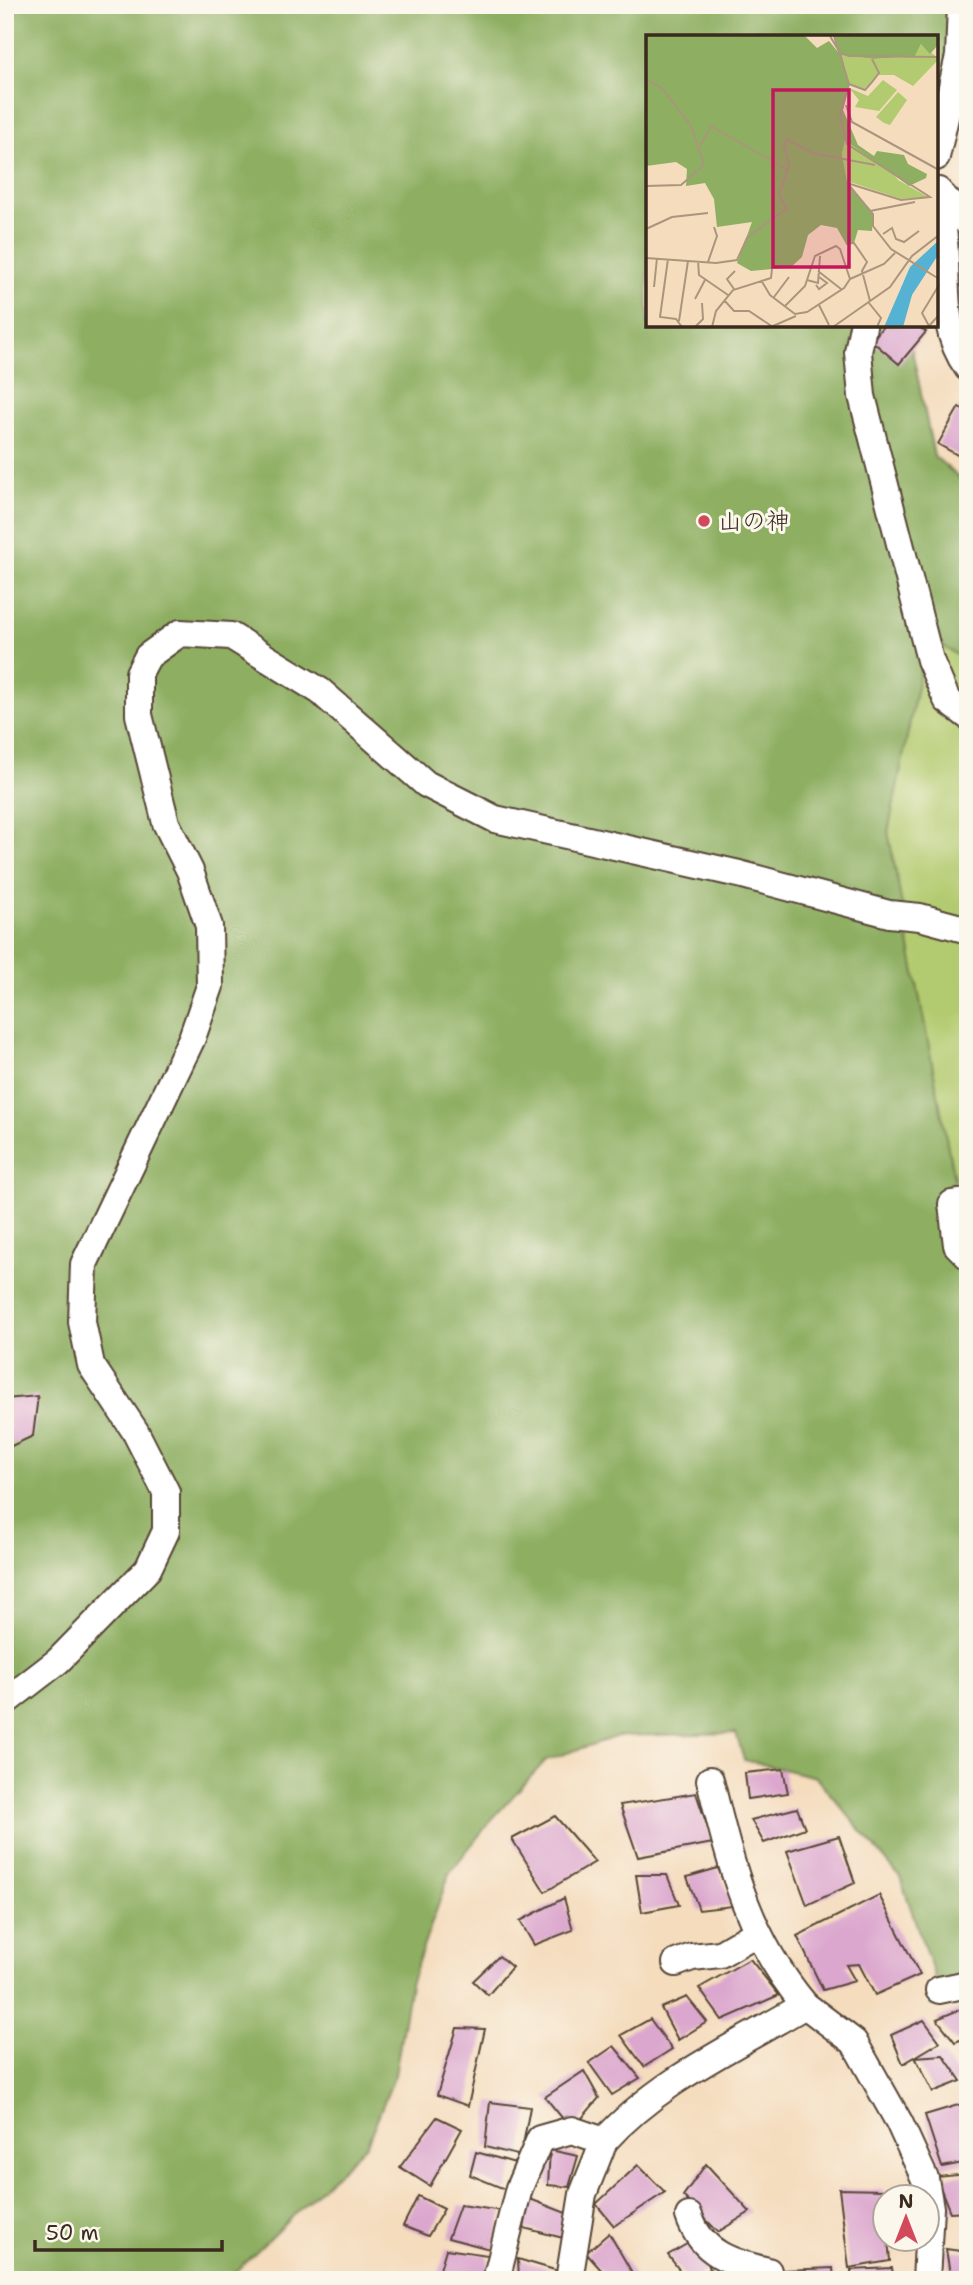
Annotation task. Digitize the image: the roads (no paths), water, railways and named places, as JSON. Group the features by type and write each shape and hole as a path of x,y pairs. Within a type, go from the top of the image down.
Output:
{"street":[{"path":"938,148 959,56 961,5"},
{"path":"938,191 968,222"},
{"path":"938,205 944,222 944,308 957,353 968,368"},
{"path":"863,327 858,352 862,396 930,660 947,699 968,716"},
{"path":"5,1702 58,1661 148,1569 166,1531 166,1492 135,1431 91,1365 82,1322 84,1264 192,1038 209,986 208,926 190,871 166,823 139,715 139,673 148,656 180,633 231,636 320,691 426,784 495,819 582,836 889,914 920,917 968,930"},
{"path":"968,1202 953,1204 957,1245 968,1256"},
{"path":"710,1780 731,1862 756,1933 783,1979 805,2004 854,2042 899,2122 925,2179 930,2208 926,2280"},
{"path":"676,1963 692,1957 720,1954 756,1933"},
{"path":"939,1990 968,1984"},
{"path":"569,2280 583,2194 604,2141 645,2100 668,2084 805,2004"},
{"path":"496,2280 519,2188 540,2138 572,2130 604,2141"},
{"path":"689,2216 705,2246 732,2262 768,2271 771,2280"}],"place":[{"name":"山の神","path":"704,521"}]}
